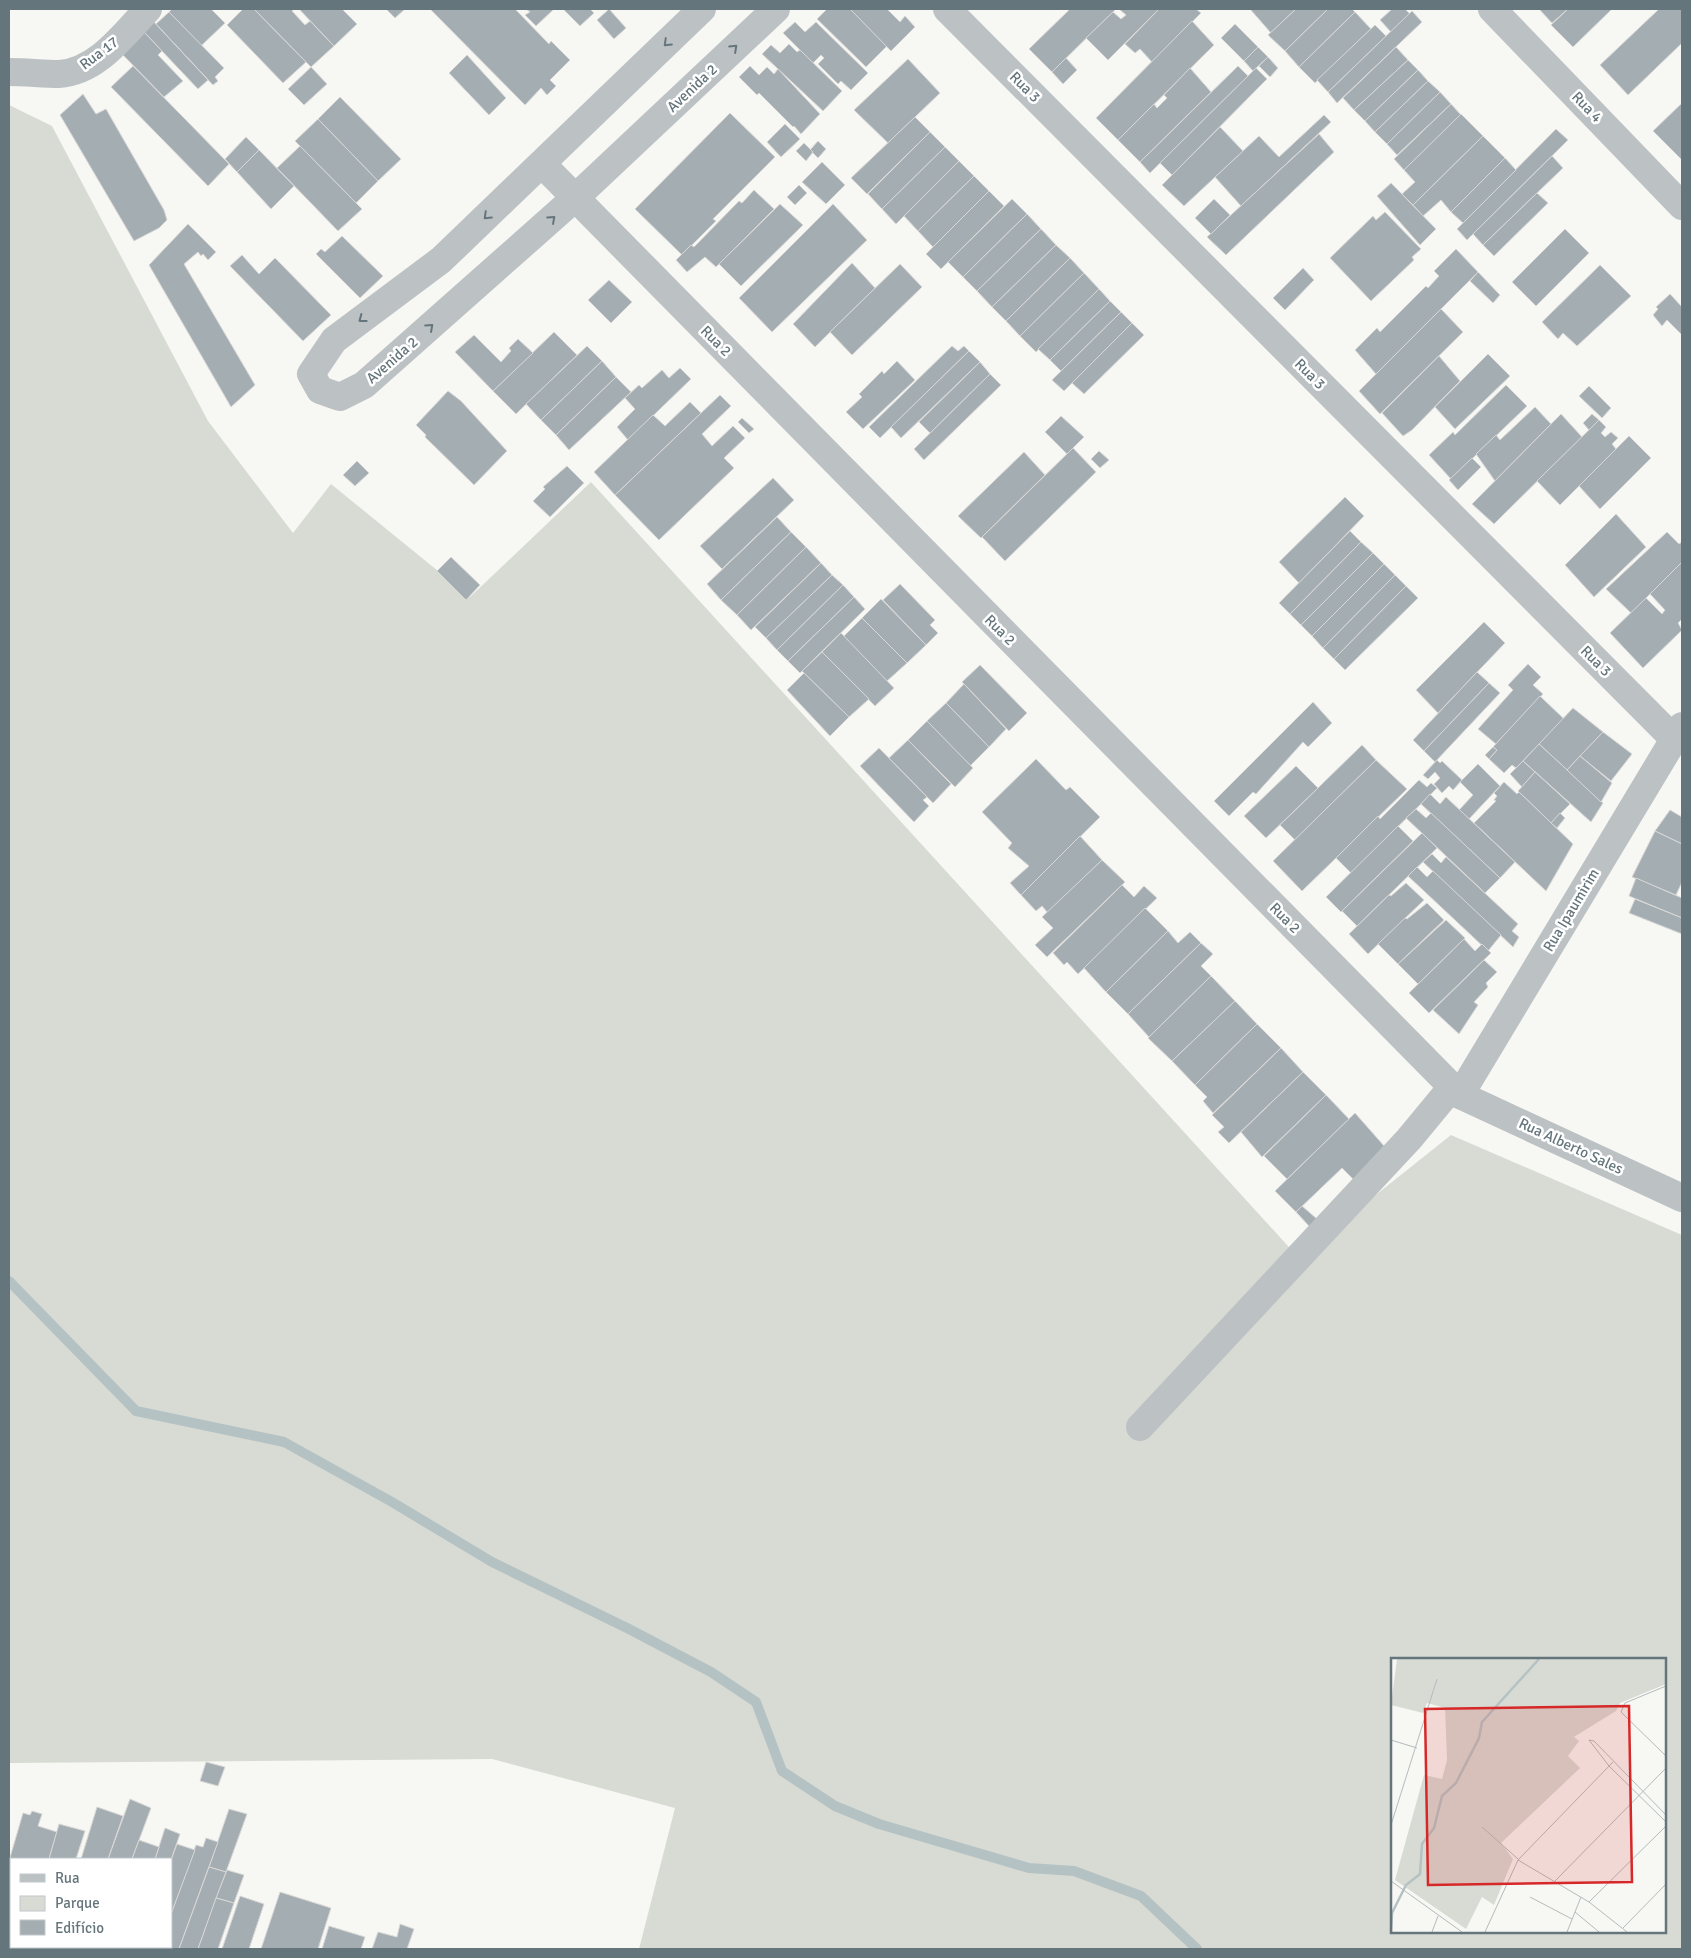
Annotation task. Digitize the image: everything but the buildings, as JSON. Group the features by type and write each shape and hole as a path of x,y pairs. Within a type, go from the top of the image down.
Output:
{"street":[{"name":"Rua 17","path":"9,72 59,74 81,70 110,49 148,9"},
{"name":"Avenida 2","path":"702,9 441,260 334,340 311,374 320,390 340,397 364,385 576,198 776,9"},
{"name":"Rua 3","path":"947,9 1678,732"},
{"name":"Rua 4","path":"1492,9 1682,206"},
{"name":"Rua 2","path":"542,164 1456,1091"},
{"name":"Rua Ipaumirim","path":"1140,1428 1456,1091 1678,732"},
{"name":"Rua Alberto Sales","path":"1456,1091 1682,1198"}],"green space":[{"path":"9,105 52,126 208,421 293,533 331,484 470,597 591,482 1298,1257 1451,1135 1682,1235 1682,1949 639,1949 675,1808 492,1759 9,1763"}],"waterway":[{"path":"9,1281 136,1411 284,1442 392,1502 492,1562 629,1629 711,1672 756,1702 782,1771 835,1806 879,1824 1029,1868 1074,1871 1141,1896 1197,1949"}]}
